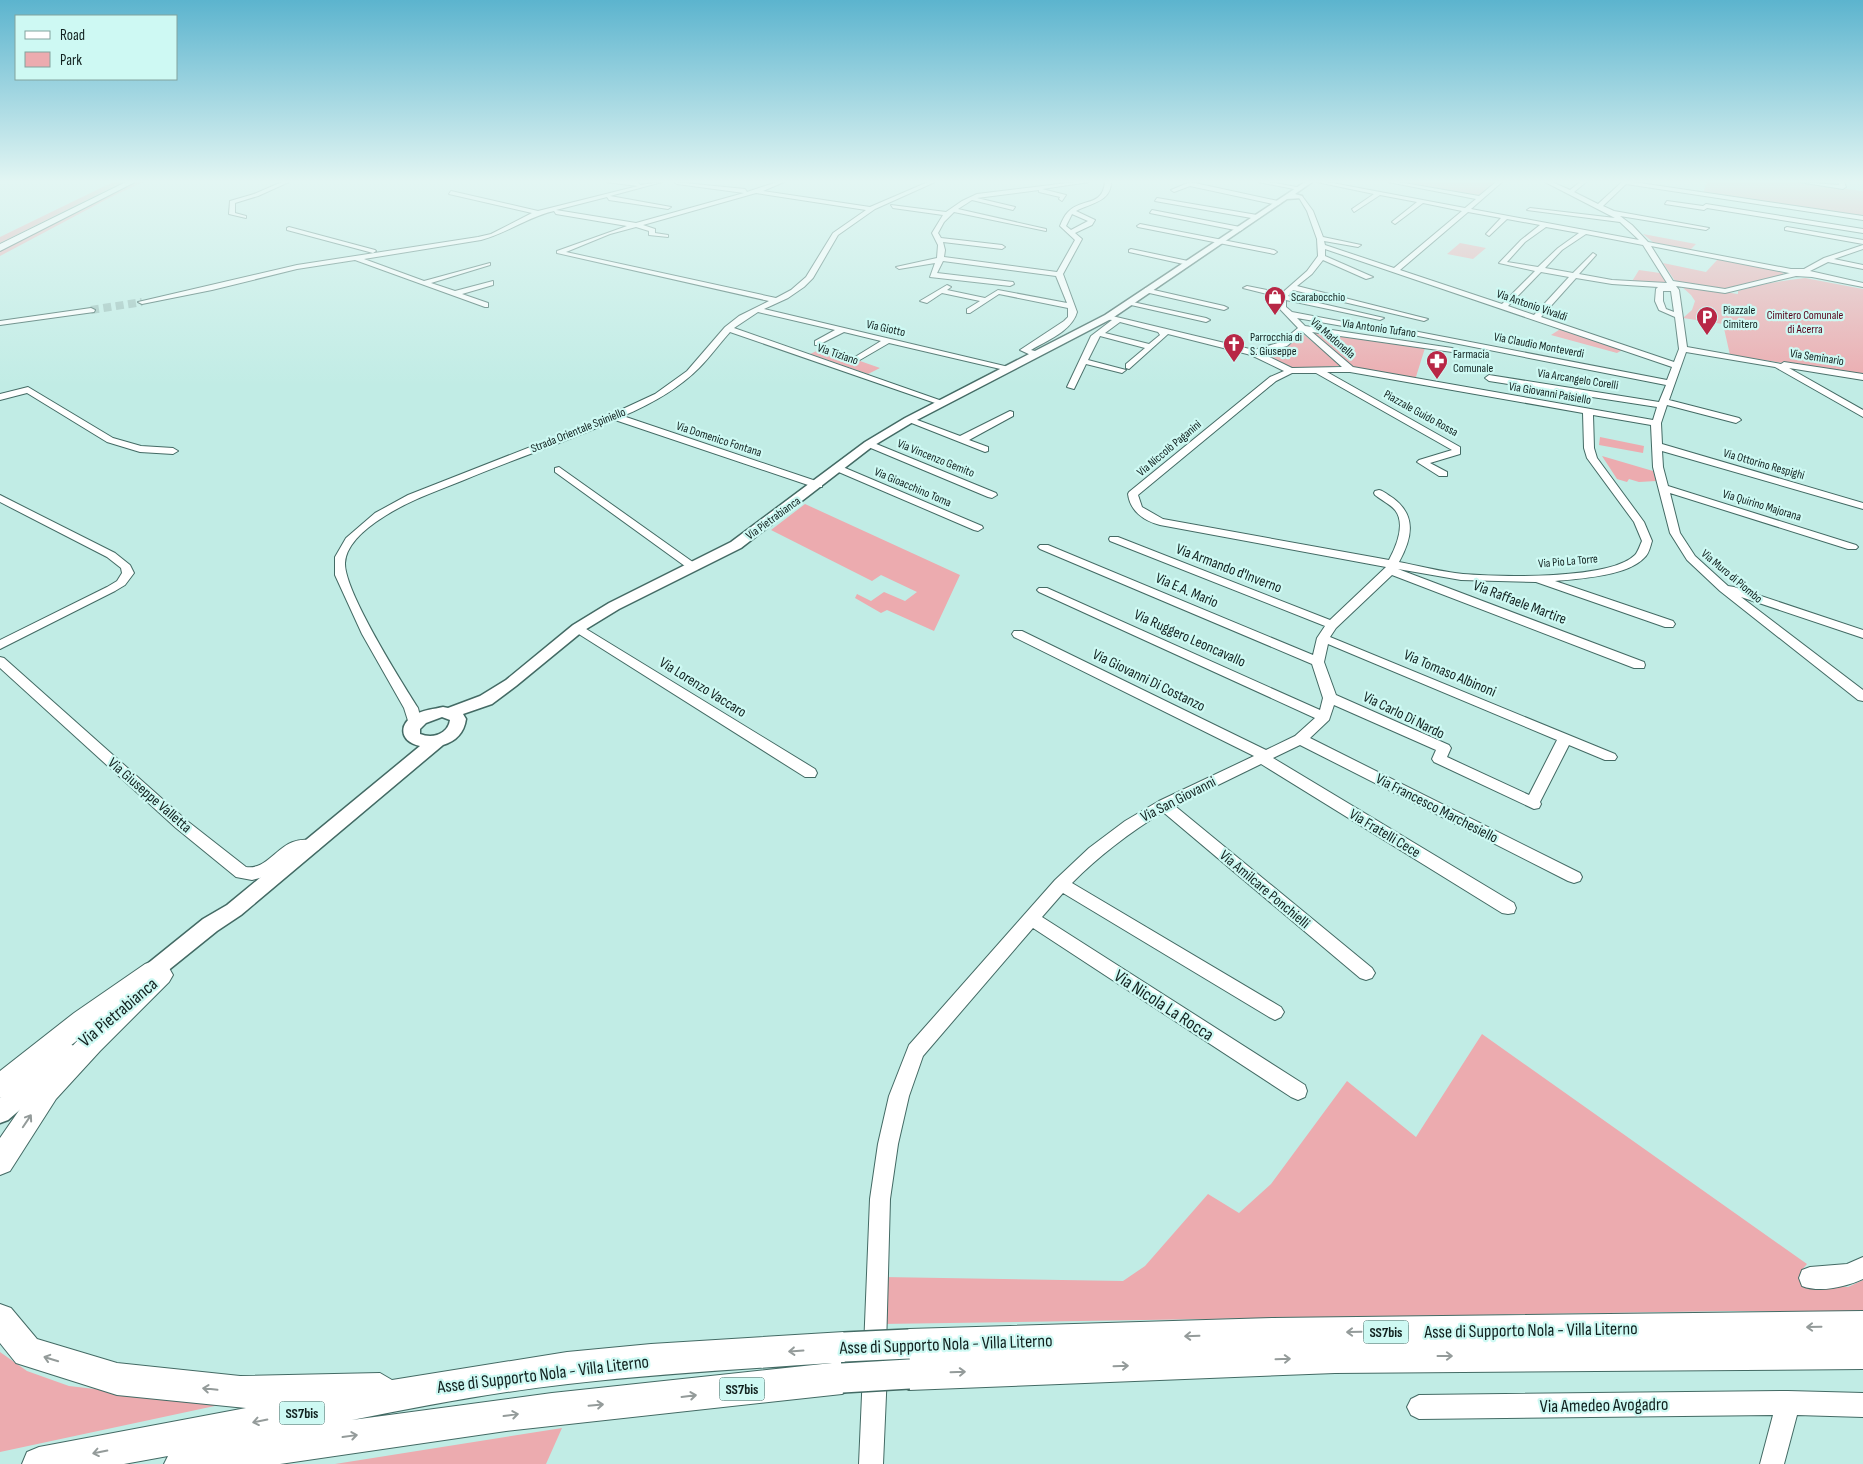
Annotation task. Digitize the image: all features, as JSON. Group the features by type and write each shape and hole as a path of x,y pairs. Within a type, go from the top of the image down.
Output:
{"highway":[{"path":"0,1086 82,1021 157,973"},
{"path":"0,1162 47,1092 157,973"},
{"path":"0,1319 27,1352 117,1379 240,1392 433,1388"},
{"name":"Asse di Supporto Nola - Villa Literno","path":"38,1464 433,1388 566,1368 651,1360 909,1344 1273,1333 1863,1326"},
{"name":"Asse di Supporto Nola - Villa Literno","path":"181,1464 320,1440 551,1409 641,1401 842,1378 1335,1357 1863,1353"},
{"path":"236,1464 320,1440"}],"main road":[{"name":"Via Pietrabianca","path":"413,723 447,717 493,700 578,628 644,590 736,545 870,444 941,402 1113,318 1148,290 1208,250"},
{"name":"Via Pietrabianca","path":"0,1095 214,931 234,910 437,741 451,734 447,717"},
{"path":"413,723 422,742 437,741"},
{"path":"409,766 415,744 413,723"},
{"name":"Via Pietrabianca","path":"0,1112 157,973"}],"street":[{"path":"369,250 384,254"},
{"path":"142,302 212,288 297,267 407,250"},
{"path":"563,250 559,252 777,301"},
{"name":"Strada Orientale Spiniello","path":"413,723 338,573 339,563 349,541 380,514 418,495 650,400 682,380 728,330 741,319 793,293 809,278 825,250"},
{"path":"943,250 933,275 961,280 1010,284"},
{"path":"1036,354 1024,350 1065,325 1071,319 1073,312 1060,274 1073,250"},
{"path":"1266,250 1274,252"},
{"path":"1283,296 1313,270 1321,257 1322,250"},
{"name":"Via Antonio Vivaldi","path":"1335,250 1678,366"},
{"path":"1395,271 1419,250"},
{"path":"1514,250 1502,262 1612,282 1725,291 1794,273"},
{"path":"1503,307 1559,250"},
{"name":"Via Muro di Piombo","path":"1650,250 1673,286 1683,349 1656,423 1658,467 1665,488 1675,533 1691,558 1727,590 1863,697"},
{"path":"1681,250 1794,273 1808,273 1863,284"},
{"path":"1808,273 1826,259 1851,250"},
{"path":"1131,251 1188,263"},
{"path":"1536,318 1593,255"},
{"path":"355,257 485,305"},
{"path":"1321,257 1333,260 1352,271 1369,277"},
{"path":"1826,259 1863,267"},
{"path":"899,267 940,260 1060,274"},
{"path":"424,283 488,264"},
{"path":"924,300 961,280"},
{"path":"454,294 490,283"},
{"path":"1148,290 1224,304 1156,285"},
{"path":"1673,286 1660,289 1659,301 1664,310 1678,316"},
{"path":"1292,287 1424,320"},
{"path":"1247,288 1384,319"},
{"path":"940,291 986,300"},
{"path":"970,311 998,292 1070,306"},
{"name":"Via Madonella","path":"1283,296 1282,307 1288,314 1350,369"},
{"path":"1131,303 1206,320"},
{"path":"0,323 91,310"},
{"name":"Via Giotto","path":"757,310 1009,368"},
{"path":"1288,314 1360,327"},
{"path":"1071,387 1098,333 1113,318 1254,353 1291,371"},
{"name":"Via Claudio Monteverdi","path":"1412,325 1403,327 1671,384"},
{"path":"1254,353 1284,344 1303,328"},
{"name":"Via Antonio Tufano","path":"1303,328 1452,350"},
{"name":"Via Tiziano","path":"728,330 941,402"},
{"path":"818,343 842,330"},
{"path":"1082,362 1125,368 1165,335 1162,332 1164,331"},
{"path":"1098,333 1150,347"},
{"path":"858,359 888,340"},
{"name":"Via Seminario","path":"1683,349 1863,377"},
{"path":"1768,362 1784,368 1863,414"},
{"name":"Via Giovanni Paisiello","path":"1291,371 1350,369 1656,423"},
{"name":"Piazzale Guido Rossa","path":"1316,370 1457,449 1457,452 1422,462 1442,474"},
{"name":"Via Niccolò Paganini","path":"1291,371 1272,379 1228,415 1133,494 1133,502 1142,513 1160,522 1391,567"},
{"name":"Via Arcangelo Corelli","path":"1489,378 1663,404 1736,420"},
{"path":"0,397 28,390 110,440 140,449 172,451"},
{"name":"Via Pio La Torre","path":"1391,567 1478,578 1535,578 1604,572 1619,568 1640,557 1646,541 1639,522 1592,458 1588,442 1588,412"},
{"path":"961,440 1010,414"},
{"name":"Via Domenico Fontana","path":"613,416 818,485"},
{"path":"909,420 985,449"},
{"name":"Via Vincenzo Gemito","path":"870,444 992,495"},
{"name":"Via Ottorino Respighi","path":"1657,446 1863,506"},
{"name":"Via Gioacchino Toma","path":"838,468 978,528"},
{"path":"560,470 693,567"},
{"name":"Via Quirino Majorana","path":"1665,488 1852,547"},
{"path":"1330,698 1328,687 1318,662 1323,638 1332,625 1391,567 1399,552 1405,523 1399,508 1379,493"},
{"path":"0,498 111,555 126,567 128,573 121,583 111,589 0,645"},
{"name":"Via Armando d'Inverno","path":"1114,539 1332,625"},
{"name":"Via E.A. Mario","path":"1044,547 1318,662"},
{"name":"Via Raffaele Martire","path":"1391,567 1639,665"},
{"path":"1535,578 1669,624"},
{"name":"Via Ruggero Leoncavallo","path":"1043,590 1324,717"},
{"path":"1727,590 1737,590 1863,634"},
{"name":"Via Lorenzo Vaccaro","path":"578,628 810,773"},
{"name":"Via Giovanni Di Costanzo","path":"1018,634 1264,757"},
{"name":"Via Tomaso Albinoni","path":"1323,638 1610,757"},
{"name":"Via Giuseppe Valletta","path":"0,661 181,824 242,873 247,875 262,872 299,845 308,844 313,846"},
{"name":"Via San Giovanni","path":"871,1464 880,1199 888,1144 899,1096 916,1051 1061,884 1094,852 1123,830 1164,804 1300,739 1324,717 1330,698"},
{"name":"Via Carlo Di Nardo","path":"1330,698 1444,748 1439,759 1535,801 1565,738"},
{"name":"Via Francesco Marchesiello","path":"1300,739 1574,877"},
{"name":"Via Fratelli Cece","path":"1264,757 1508,908"},
{"name":"Via Amilcare Ponchielli","path":"1164,804 1366,973"},
{"path":"1061,884 1275,1012"},
{"name":"Via Nicola La Rocca","path":"1031,918 1298,1091"},
{"path":"1810,1278 1848,1275 1863,1268"},
{"path":"1772,1464 1788,1403"},
{"name":"Via Amedeo Avogadro","path":"1419,1407 1788,1403 1863,1405"}],"green space":[{"path":"0,250 11,250 0,256"},
{"path":"1451,250 1483,250 1473,259 1447,254"},
{"path":"1718,259 1780,271 1784,274 1783,276 1725,289 1675,281 1663,263 1706,272"},
{"path":"1639,270 1660,273 1667,283 1631,283"},
{"name":"Cimitero Comunale di Acerra","path":"1805,278 1863,289 1863,375 1730,355 1723,324 1683,318 1692,310 1695,301 1681,286 1738,294 1738,291 1755,286"},
{"path":"1562,328 1624,349 1617,353 1551,335"},
{"path":"1310,331 1425,348 1415,380 1353,368"},
{"path":"1303,334 1343,366 1293,368 1262,354 1288,346"},
{"path":"823,348 880,368 868,374 810,354"},
{"path":"1600,437 1644,446 1643,453 1599,445"},
{"path":"1602,456 1653,471 1656,481 1639,482 1629,479 1627,482 1617,479"},
{"path":"805,504 960,575 934,631 887,610 881,613 855,598 857,594 871,601 884,592 905,601 917,592 881,575 872,581 771,530"},
{"path":"1482,1034 1807,1264 1801,1271 1804,1283 1848,1287 1863,1280 1863,1312 1731,1311 881,1324 883,1277 1123,1281 1145,1266 1208,1194 1239,1213 1271,1184 1347,1081 1416,1137"},
{"path":"0,1352 27,1371 69,1386 224,1404 0,1452"},
{"path":"562,1428 546,1464 335,1464"}],"tunnel":[{"path":"91,310 142,302"}],"place":[{"name":"Scarabocchio","path":"1275,316"},
{"name":"Piazzale Cimitero","path":"1707,336"},
{"name":"Parrocchia di S. Giuseppe","path":"1234,363"},
{"name":"Farmacia Comunale","path":"1437,380"}]}
